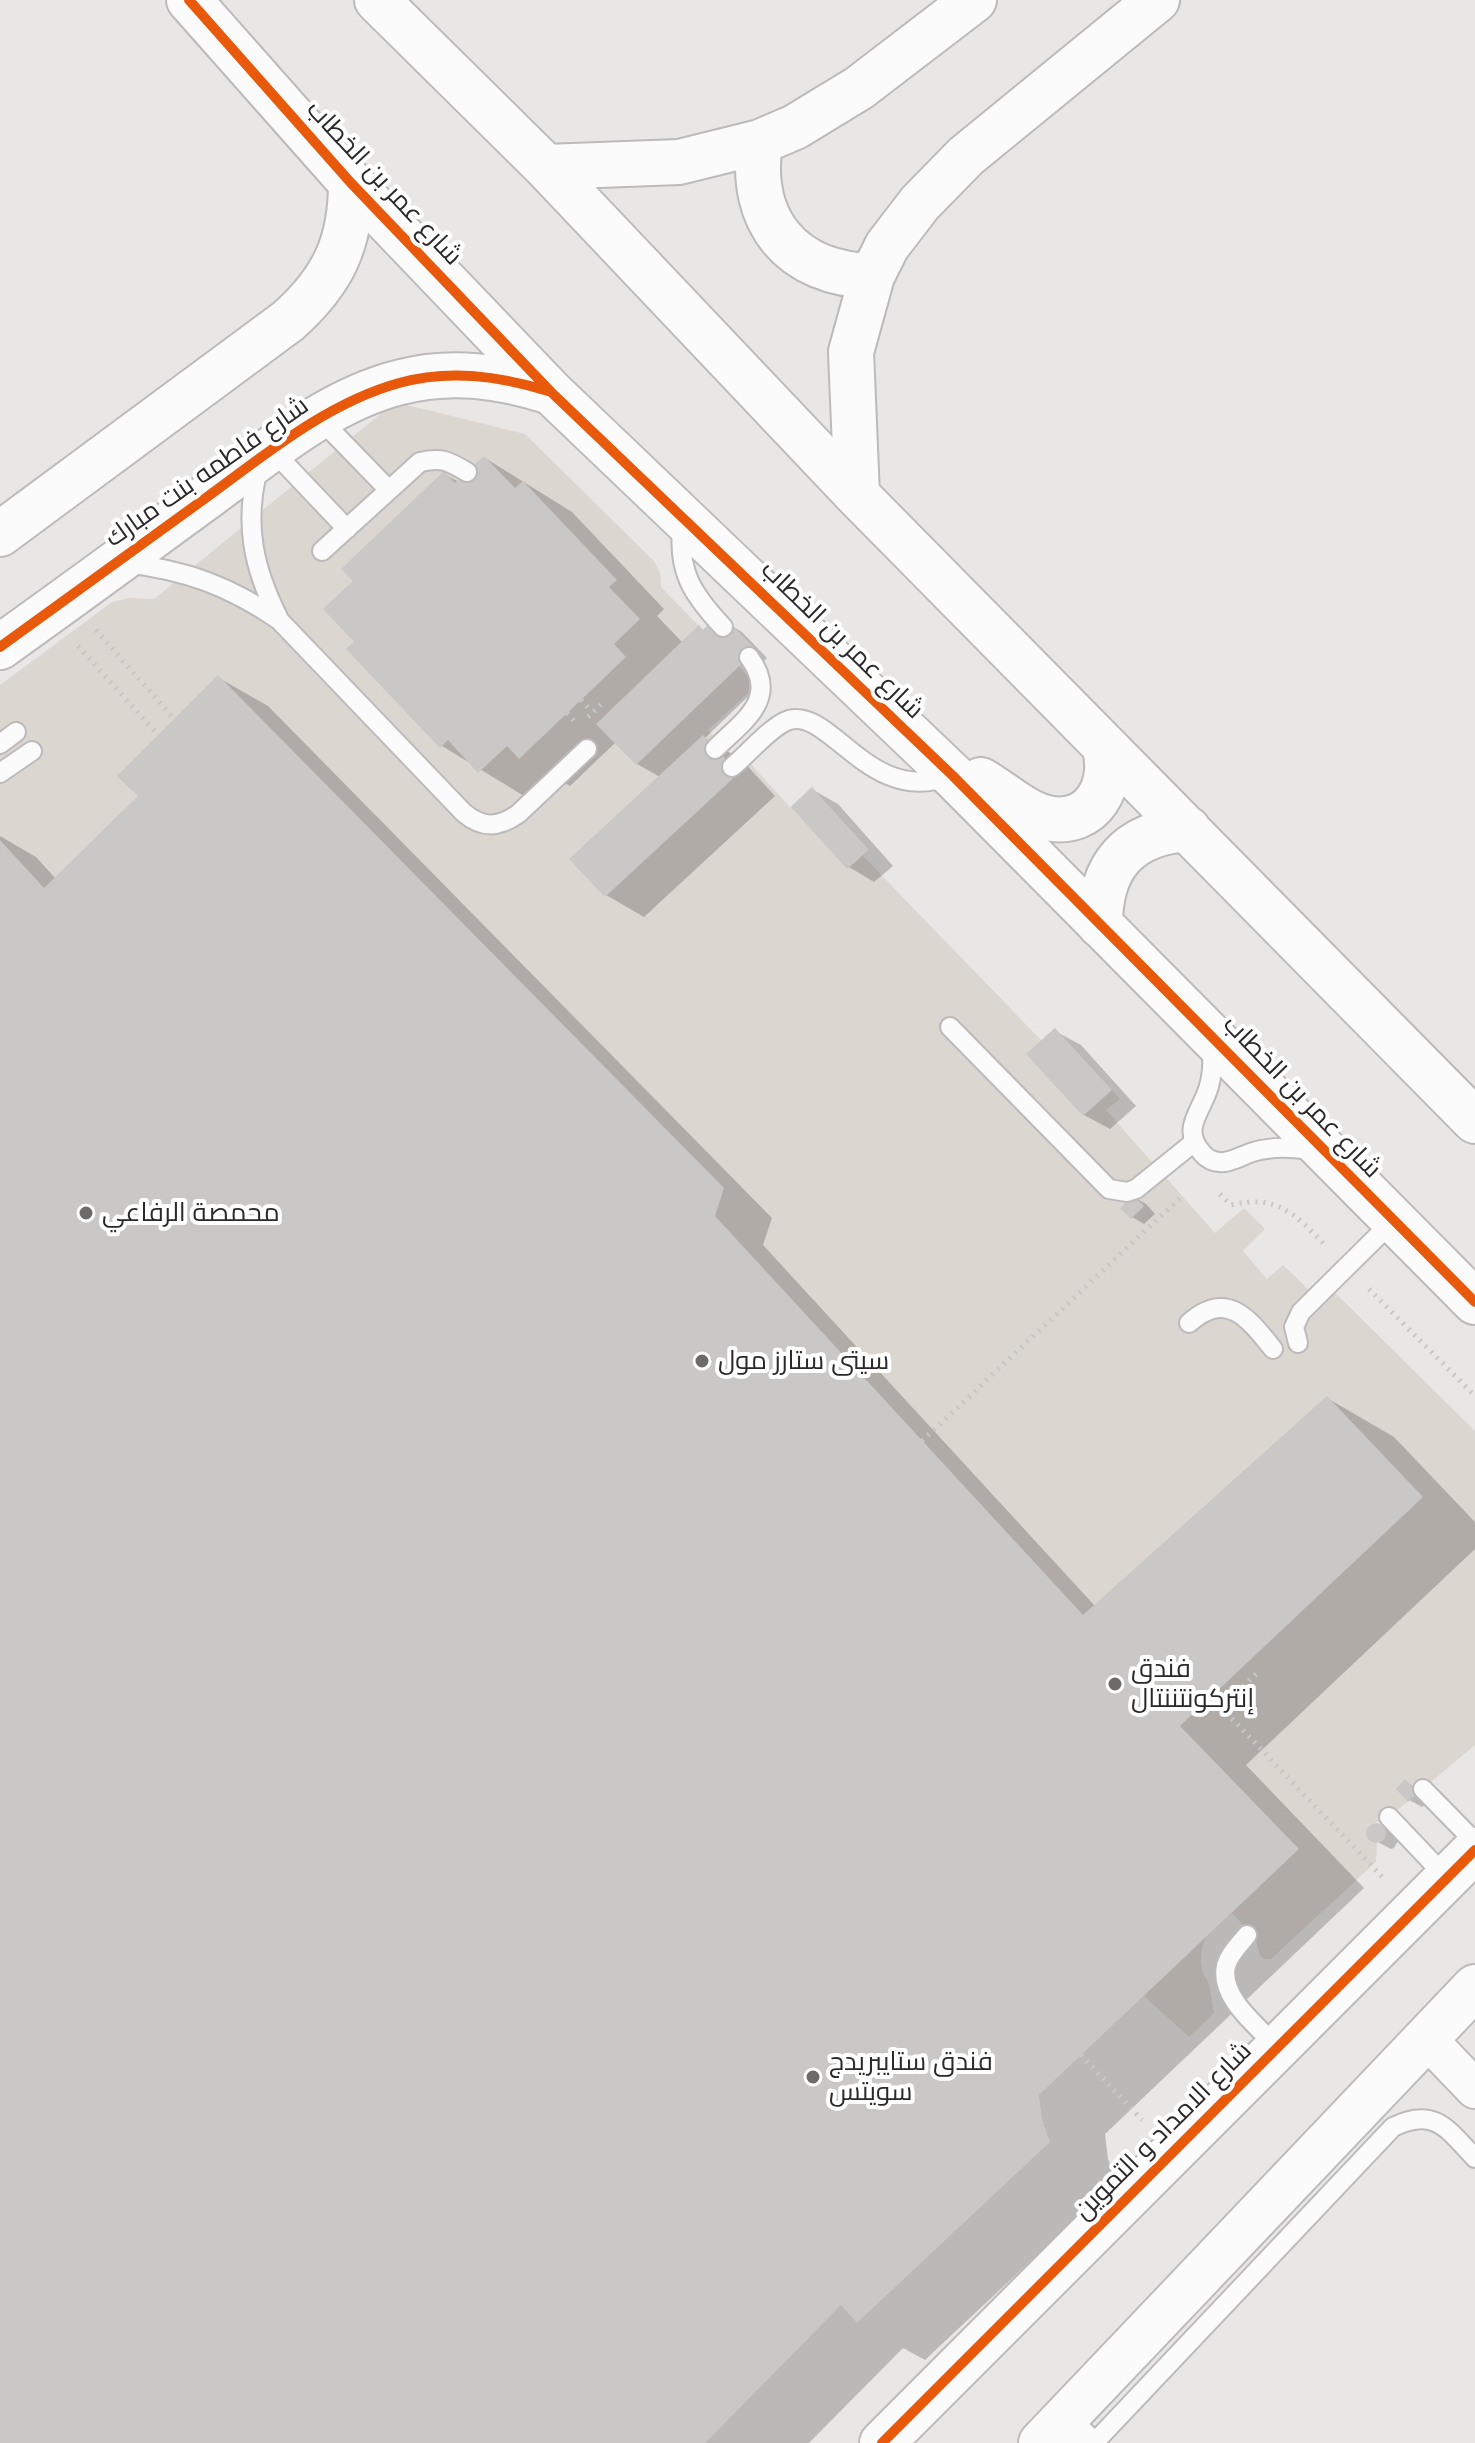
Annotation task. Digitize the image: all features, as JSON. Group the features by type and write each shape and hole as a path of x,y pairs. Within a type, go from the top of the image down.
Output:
{"street":[{"name":"شارع عمر بن الخطاب","path":"189,0 351,183 551,392 952,775 1475,1302"},
{"path":"377,0 546,167 857,495 1475,1121"},
{"path":"546,167 679,162 760,142 795,127 859,88 974,0"},
{"path":"857,495 851,352 872,276 887,246 920,203 966,156 1157,0"},
{"path":"760,142 756,164 758,187 774,229 807,260 827,270 849,276 872,276"},
{"path":"0,534 308,304 325,283 342,247 351,209 351,183"},
{"name":"شارع فاطمه بنت مبارك","path":"0,647 266,454 319,418 373,391 402,382 462,375 493,377 551,392"},
{"path":"952,775 981,780 1034,813 1049,819 1065,819 1081,814 1094,804 1103,791 1109,760 1104,745"},
{"path":"1100,925 1100,904 1114,864 1129,848 1147,837 1167,830 1188,829"},
{"name":"شارع الامداد و التموين","path":"882,2443 1461,1864"},
{"path":"1069,2438 1475,1987"},
{"path":"1426,2038 1475,2089"}],"lane":[{"path":"319,418 388,489"},
{"path":"279,620 264,590 254,558 251,524 253,490 266,454 347,529"},
{"path":"322,551 420,462 434,459 448,461 467,472"},
{"path":"683,520 681,557 686,575 699,600 723,627"},
{"path":"117,562 176,571 220,585 251,600 279,620 476,823 491,826 505,823 587,749"},
{"path":"715,749 752,713 758,703 759,673 749,657"},
{"path":"732,767 778,726 793,719 809,721 879,772 893,778 923,782 952,775"},
{"path":"0,744 16,732"},
{"path":"0,773 32,751"},
{"path":"950,1027 1109,1189 1118,1192 1136,1189 1193,1143"},
{"path":"1209,1033 1212,1074 1192,1137 1193,1143 1206,1158 1227,1162 1278,1147 1305,1149 1332,1158"},
{"path":"1298,1343 1294,1327 1301,1312 1393,1221"},
{"path":"1189,1323 1200,1313 1215,1308 1229,1309 1244,1315 1273,1349"},
{"path":"1423,1789 1475,1842"},
{"path":"1389,1817 1461,1864"},
{"path":"1247,1935 1226,1966 1227,1990 1278,2048"},
{"path":"1069,2438 1393,2127 1418,2118 1431,2120 1443,2125 1475,2158"}],"path":[{"path":"58,605 174,719"},
{"path":"58,605 158,735"},
{"path":"581,700 592,712"},
{"path":"922,1441 1183,1196 1215,1162"},
{"path":"1256,1674 1221,1707 1372,1865"},
{"path":"1081,2055 1173,2153"}],"shaded area":[{"name":"سيتى ستارز مول","path":"395,402 525,434 654,561 660,573 661,587 749,677 749,692 708,730 741,766 748,761 790,807 812,787 869,850 863,856 1041,1040 1055,1028 1120,1099 1106,1110 1215,1233 1244,1208 1265,1229 1243,1251 1267,1279 1283,1265 1309,1290 1322,1280 1475,1431 1475,1745 1382,1823 1369,1825 1366,1834 1377,1843 1376,1862 1271,1959 1260,1956 1255,1937 1232,1913 1206,1937 1201,1961 1214,2013 1189,2037 1144,1996 1039,2095 1042,2119 1050,2142 857,2323 841,2305 0,2443 0,685 112,602 129,598 154,599"}],"building":[{"path":"484,456 515,488 523,481 617,580 609,587 640,619 614,644 626,657 519,759 507,746 478,773 448,740 440,748 346,649 354,642 323,609 353,581 341,569 444,471 455,483"},
{"path":"710,622 729,622 756,650 636,765 596,724 699,625 703,630"},
{"name":"سيتى ستارز مول","path":"218,675 724,1188 715,1216 1083,1615 1327,1396 1423,1497 1180,1726 1299,1849 1039,2095 1042,2119 1050,2142 857,2323 841,2305 705,2443 0,2443 0,840 44,888 138,796 117,776"},
{"path":"703,735 739,773 605,897 569,859"},
{"path":"812,787 869,850 847,869 791,807"},
{"path":"1055,1028 1112,1090 1083,1116 1026,1054"},
{"path":"1133,1195 1144,1206 1131,1219 1120,1208"},
{"path":"1405,1779 1418,1793 1408,1802 1396,1789"},
{"path":"1372,1823 1380,1823 1386,1833 1380,1843 1372,1843 1366,1837 1366,1829"}],"cycle path":[{"path":"189,0 351,183 551,392 952,775 1475,1302"},
{"path":"0,647 275,447 347,403 399,383 436,376 493,378 548,391"},
{"path":"882,2443 1475,1850"}],"place":[{"name":"محمصة الرفاعي","path":"86,1213"},
{"name":"سيتى ستارز مول","path":"702,1361"},
{"name":"فندق إنتركونتننتال","path":"1115,1684"},
{"name":"فندق ستايبريدج سويتس","path":"813,2077"}]}
